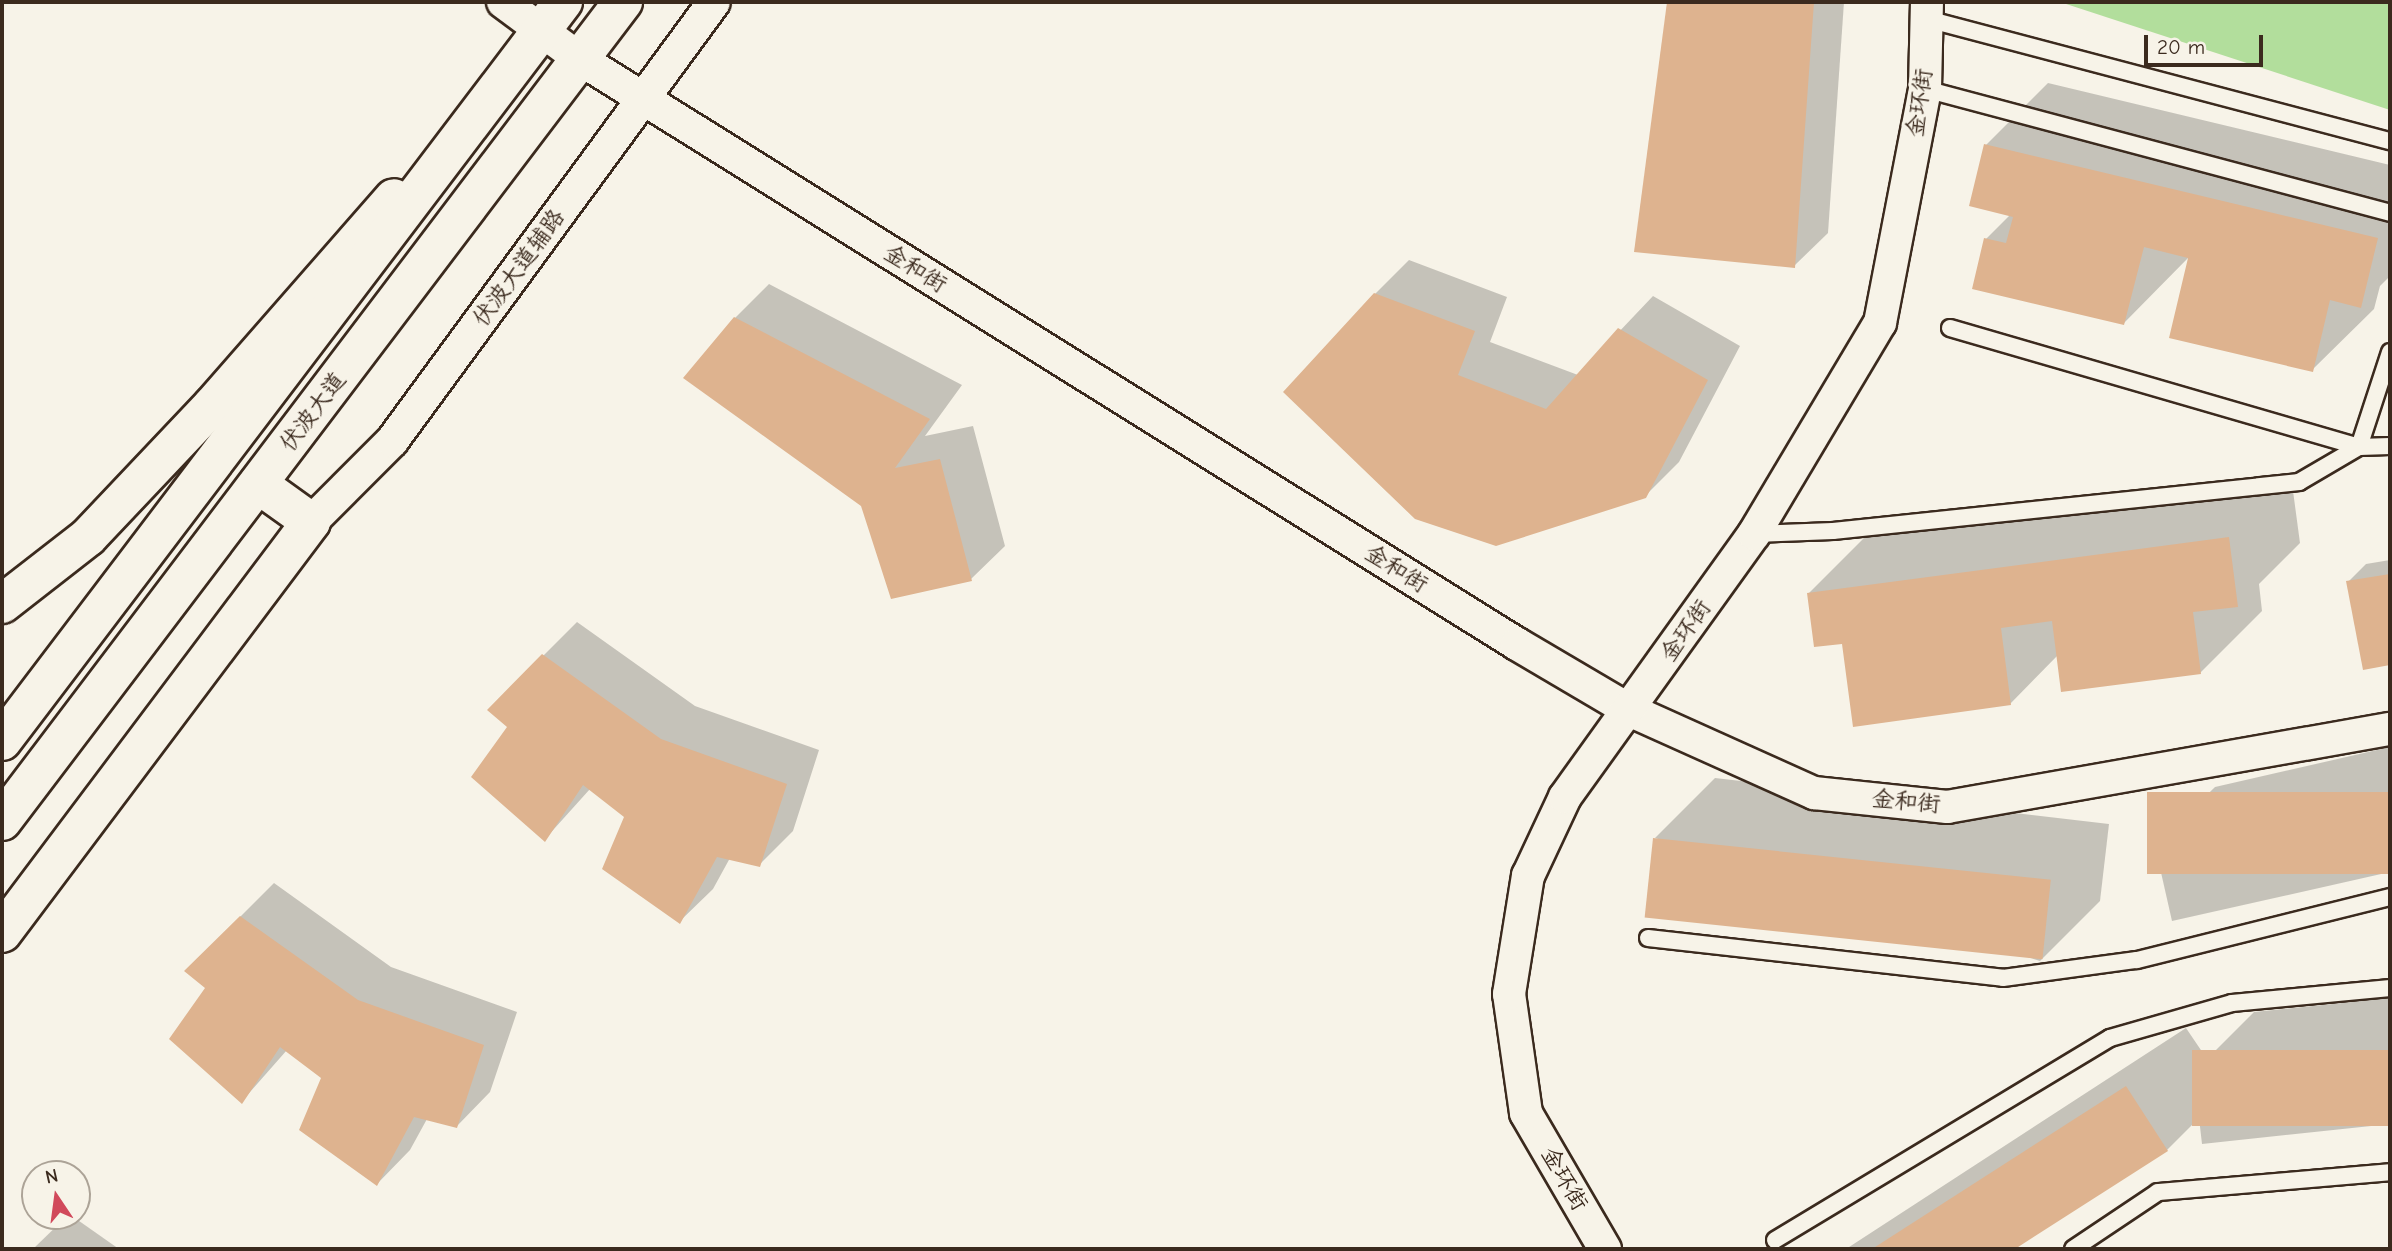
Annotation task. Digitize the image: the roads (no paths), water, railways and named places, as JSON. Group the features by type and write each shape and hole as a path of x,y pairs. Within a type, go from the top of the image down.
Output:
{"main road":[{"name":"伏波大道","path":"2,821 623,2"},
{"path":"2,604 88,537 212,407 552,16"},
{"path":"2,741 552,16"},
{"path":"2,933 311,522 258,484"}],"street":[{"name":"金和街","path":"502,2 552,16 580,59 1629,710 1814,793 1947,807 2390,729"},
{"name":"伏波大道辅路","path":"311,522 392,441 714,2"},
{"name":"金环街","path":"1605,1249 1526,1113 1508,994 1528,876 1565,797 1754,534 1880,323 1925,89 1927,11"}],"lane":[{"path":"1927,11 2390,141"},
{"path":"1925,89 2390,213"},
{"path":"1950,328 2359,447 2390,446"},
{"path":"1754,534 1833,531 2299,482 2359,447 2390,352"},
{"path":"1648,938 2003,978 2137,960 2390,897"},
{"path":"1775,1241 2110,1038 2232,1003 2390,988"},
{"path":"2073,1249 2158,1192 2390,1172"}]}
